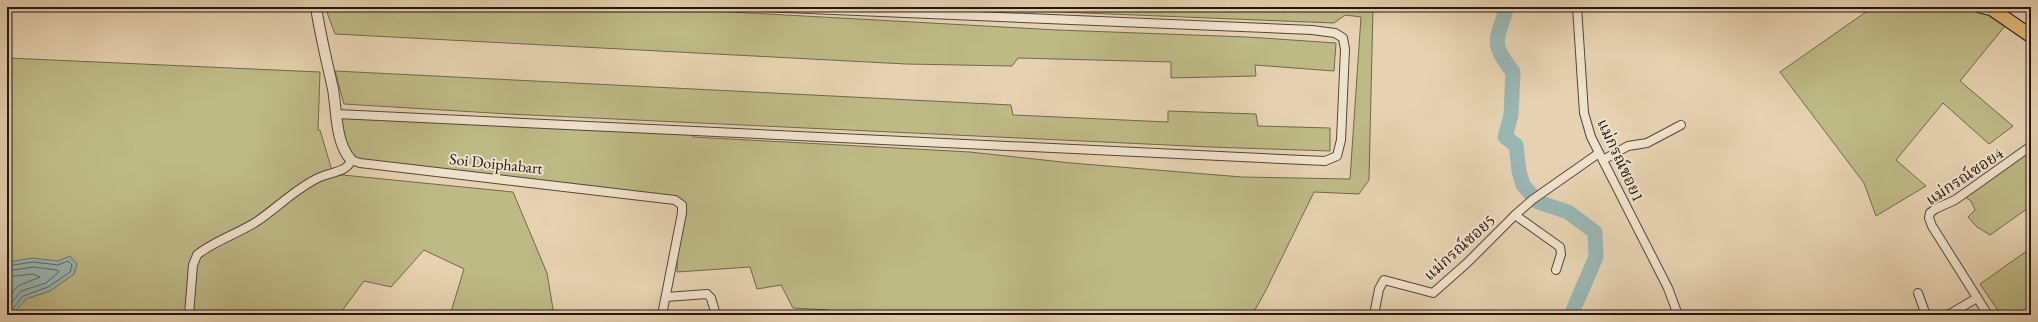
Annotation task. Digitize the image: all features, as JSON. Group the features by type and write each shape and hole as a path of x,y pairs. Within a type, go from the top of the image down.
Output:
{"main road":[{"path":"1987,8 2031,36"}],"street":[{"path":"189,315 192,272 197,255 256,222 310,182 331,172 348,167 351,160 343,148 316,7"},
{"path":"337,114 1325,162 1337,156 1341,140 1345,49 1343,38 1335,33 1312,30 762,7"},
{"name":"แม่กรณ์ซอย1","path":"1577,7 1584,113 1601,157 1668,288 1678,315"},
{"path":"1556,270 1561,254 1560,247 1515,215 1543,192 1601,157 1628,146 1647,143 1681,125"},
{"name":"แม่กรณ์ซอย4","path":"1988,315 1932,226 1929,218 1930,213 1955,200 2031,146"},
{"name":"Soi Doiphabart","path":"351,160 360,163 676,200 682,205 682,213 662,315"},
{"name":"แม่กรณ์ซอย5","path":"1374,315 1379,289 1384,280 1427,293 1433,293 1467,263 1515,215"},
{"path":"1918,293 1926,315"},
{"path":"666,297 707,294 711,298 716,315"},
{"path":"1948,315 1977,298"}],"shaded area":[{"path":"325,7 641,7 1057,30 1247,37 1336,43 1334,71 1255,65 1256,76 1171,78 1171,62 1018,58 1012,66 906,64 335,34"},
{"path":"935,7 1373,7 1369,180 1359,194 1314,192 1265,292 1252,315 833,315 829,310 793,308 781,285 757,289 750,267 677,272 679,198 351,160 337,114 691,131 693,137 970,152 1071,163 1242,177 1350,179 1361,17 1345,15 1334,23"},
{"path":"1873,7 1980,7 2009,21 1960,81 2013,126 1989,144 1943,103 1896,160 1926,186 1876,216 1864,183 1780,72"},
{"path":"7,58 320,72 318,130 320,130 333,174 513,192 547,273 554,315 450,315 464,269 424,250 391,287 364,281 342,311 341,315 7,315"},
{"path":"335,71 1011,105 1013,115 1168,122 1168,111 1256,114 1258,126 1330,128 1330,151 1210,147 508,114 344,104"},
{"path":"2031,147 2031,206 1990,235 1977,227 1968,217 1975,210 1971,201 1962,195"},
{"path":"2031,248 2031,307 2025,313 2026,315 2001,315 1980,284"}],"water":[{"path":"70,256 77,264 74,274 50,291 26,299 12,315 7,313 7,262 33,258 58,261"}],"waterway":[{"path":"1507,7 1497,41 1498,47 1505,62 1513,72 1511,115 1505,137 1516,145 1519,171 1523,185 1538,202 1568,212 1595,232 1596,257 1571,315"}]}
